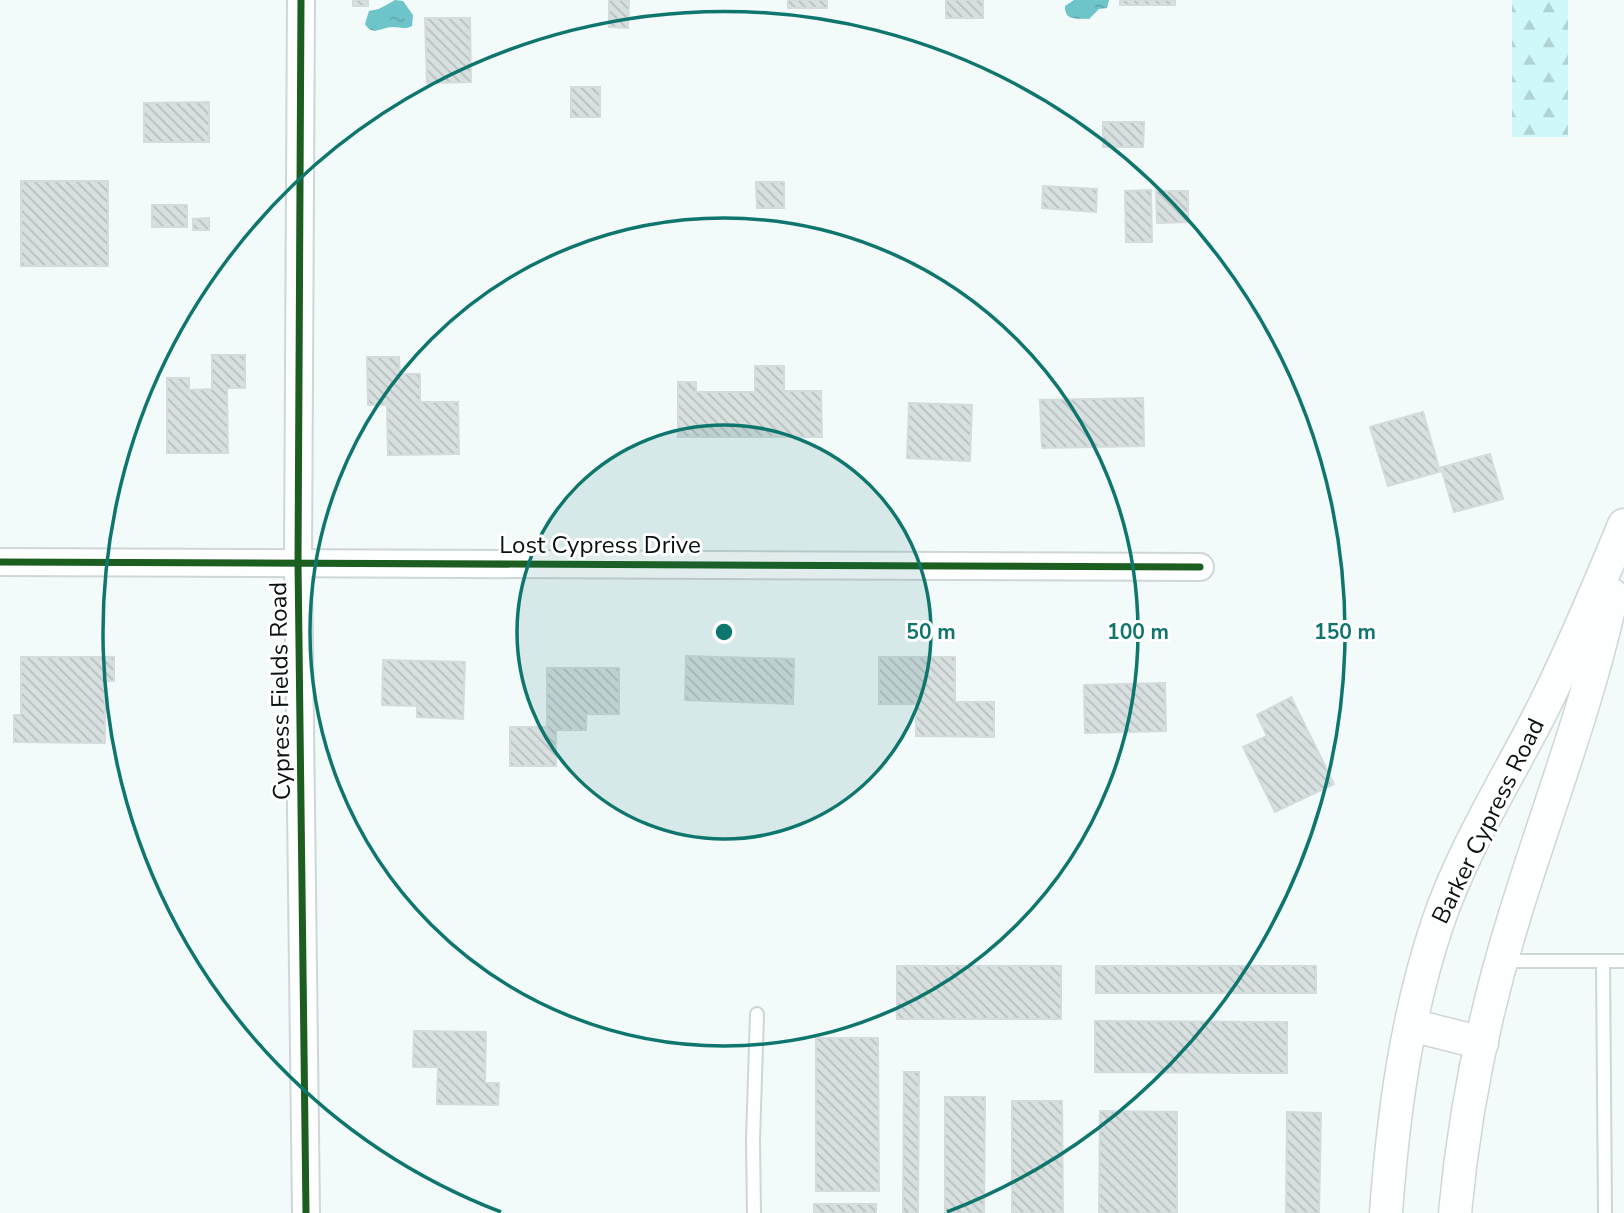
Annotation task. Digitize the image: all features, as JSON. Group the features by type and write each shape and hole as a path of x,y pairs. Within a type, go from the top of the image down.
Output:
{"street":[{"name":"Cypress Fields Road","path":"301,0 298,563 306,1213"},
{"name":"Barker Cypress Road","path":"1386,1213 1390,1152 1400,1077 1417,993 1437,924 1462,864 1583,626 1624,526"},
{"name":"Barker Cypress Road","path":"1455,1213 1467,1119 1502,961 1588,691 1624,540"},
{"name":"Lost Cypress Drive","path":"0,562 1200,567"},
{"path":"1411,1025 1482,1043"}],"lane":[{"path":"1502,961 1624,961"},
{"path":"1603,961 1605,1213"},
{"path":"754,1213 753,1140 757,1014"}],"green space":[{"path":"1512,0 1568,0 1568,137 1512,137"}],"water":[{"path":"395,0 403,1 413,15 412,26 374,31 368,28 365,24 369,11"},
{"path":"1074,0 1109,0 1107,8 1099,9 1089,19 1067,15 1065,6"}],"building":[{"path":"353,0 368,0 368,6 353,6"},
{"path":"609,0 629,0 628,28 609,27"},
{"path":"788,0 827,0 827,8 788,8"},
{"path":"946,0 983,0 983,18 946,18"},
{"path":"1120,0 1175,0 1175,5 1120,5"},
{"path":"425,18 470,18 471,82 427,83"},
{"path":"571,87 600,87 600,117 571,117"},
{"path":"209,102 209,142 144,142 144,103"},
{"path":"1103,122 1144,122 1143,147 1103,147"},
{"path":"21,181 108,181 108,266 21,266"},
{"path":"756,182 784,182 784,208 757,208"},
{"path":"1043,186 1097,189 1096,212 1042,208"},
{"path":"1151,190 1152,242 1126,242 1125,191"},
{"path":"1156,191 1188,191 1188,222 1157,223"},
{"path":"152,205 187,205 187,227 152,227"},
{"path":"209,218 209,230 193,230 193,219"},
{"path":"212,355 245,355 245,388 227,388 228,453 167,453 167,378 189,378 189,390 212,389"},
{"path":"367,357 399,357 400,374 420,374 420,402 458,402 459,454 388,455 387,405 368,405"},
{"path":"755,366 784,366 784,391 821,391 822,437 678,437 678,382 696,382 696,392 755,392"},
{"path":"1143,398 1144,446 1042,448 1040,400"},
{"path":"909,403 972,405 970,461 907,458"},
{"path":"1423,412 1439,468 1490,454 1503,499 1454,512 1442,471 1388,486 1370,427"},
{"path":"686,656 794,659 793,704 685,700"},
{"path":"21,657 114,657 114,681 105,681 105,743 14,742 14,715 21,715"},
{"path":"879,657 955,657 955,702 994,702 994,737 916,736 916,704 879,704"},
{"path":"383,660 465,662 463,719 417,717 417,706 382,705"},
{"path":"547,668 619,668 619,714 586,714 586,730 556,730 556,766 510,766 510,727 547,727"},
{"path":"1165,683 1166,731 1085,733 1084,685"},
{"path":"1291,697 1334,784 1275,812 1243,747 1267,736 1257,715"},
{"path":"897,966 1061,966 1061,1019 897,1019"},
{"path":"1096,966 1316,966 1316,993 1096,993"},
{"path":"1095,1021 1287,1022 1287,1073 1095,1072"},
{"path":"414,1031 486,1032 485,1083 499,1083 498,1105 437,1104 438,1067 413,1067"},
{"path":"816,1038 878,1038 879,1191 816,1191"},
{"path":"904,1072 919,1072 918,1213 903,1213"},
{"path":"945,1097 985,1097 984,1213 945,1213"},
{"path":"1012,1101 1062,1101 1063,1213 1012,1213"},
{"path":"1100,1111 1177,1112 1177,1213 1099,1213"},
{"path":"1287,1112 1321,1113 1319,1213 1286,1213"},
{"path":"814,1204 876,1204 876,1213 814,1213"}],"cycle path":[{"path":"301,0 298,563 306,1213"},
{"path":"0,562 1200,567"}]}
